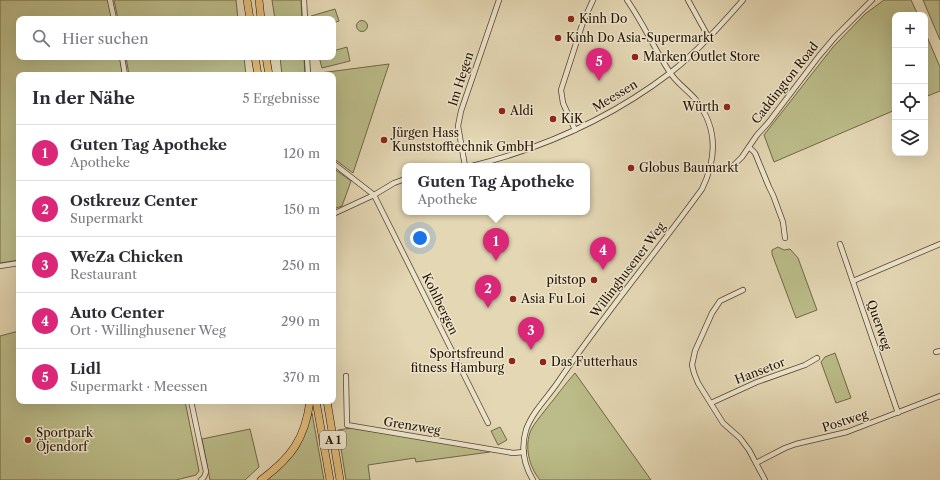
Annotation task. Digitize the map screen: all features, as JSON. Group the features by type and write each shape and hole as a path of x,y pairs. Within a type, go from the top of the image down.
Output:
{"highway":[{"path":"248,0 250,16"},
{"path":"259,0 261,16"},
{"path":"256,60 258,72"},
{"path":"266,60 268,72"},
{"path":"261,480 282,464 295,446 305,425 309,404"},
{"name":"A 1","path":"317,404 330,480"},
{"name":"A 1","path":"327,404 340,480"}],"street":[{"path":"110,0 113,16"},
{"path":"304,0 305,16"},
{"name":"Im Hegen","path":"464,163 458,126 461,111 499,0"},
{"path":"575,130 563,103 561,90 583,22 593,0"},
{"name":"Willinghusener Weg","path":"533,480 525,462 524,452 526,431 532,417 702,189 711,168 713,141 708,121 696,100 670,73 636,12 627,0"},
{"path":"688,0 709,38"},
{"name":"Meessen","path":"483,163 506,157 575,130 613,110 670,73 709,38 743,0"},
{"name":"Caddington Road","path":"711,168 727,169 738,161 819,56 835,37 872,0"},
{"path":"122,60 124,72"},
{"path":"307,60 308,72"},
{"path":"749,147 755,153 768,188 773,195 783,222 785,238"},
{"path":"336,165 374,195"},
{"path":"336,213 374,195 394,183 402,181"},
{"name":"Kohlbergen","path":"374,195 488,423"},
{"name":"Querweg","path":"840,244 898,412"},
{"path":"853,281 940,244"},
{"path":"0,266 16,263"},
{"path":"743,290 720,301 712,313 693,356 692,365 694,374 723,423 740,438 749,450 765,480"},
{"name":"Hansetor","path":"711,403 756,382 805,365 817,358"},
{"name":"Grenzweg","path":"346,376 347,425 513,453 524,452"},
{"name":"Postweg","path":"756,463 785,448 847,432 940,396"},
{"path":"192,404 206,472 202,479"}],"green space":[{"path":"0,0 108,0 111,16 16,16 16,60 120,60 122,72 16,72 16,260 0,263"},
{"path":"114,0 236,0 238,16 117,16"},
{"path":"272,0 301,0 302,16 275,16"},
{"path":"884,0 911,0 917,12 892,12 892,111 774,162 764,135 833,47 865,14"},
{"path":"923,0 940,0 940,40"},
{"path":"335,9 339,21 336,22 336,16 311,16"},
{"path":"362,20 366,22 368,26 366,30 362,32 358,30 356,26 358,22"},
{"path":"928,39 940,67 940,91 928,96"},
{"path":"347,47 350,61 322,68 320,60 336,60 336,50"},
{"path":"126,60 244,60 246,72 128,72"},
{"path":"280,60 304,60 305,72 282,72"},
{"path":"389,64 353,173 336,160 336,72 327,72"},
{"path":"336,170 351,181 342,206 336,208"},
{"path":"778,247 784,250 790,249 798,258 817,310 796,318 772,254 772,250"},
{"path":"16,332 16,404 186,404 199,471 196,475 176,480 0,480 0,336"},
{"path":"835,353 851,398 836,403 821,362 825,357"},
{"path":"575,373 651,480 540,480 536,475 530,463 528,449 531,430 534,424"},
{"path":"312,413 324,480 265,480 286,463 299,447"},
{"path":"500,427 507,440 498,445 491,431"},
{"path":"351,428 490,450 490,452 416,462 415,458 368,465 370,480 346,480 338,430"},
{"path":"250,429 259,467 245,480 210,480 202,439"}],"place":[{"name":"Kinh Do","path":"571,19"},
{"name":"Kinh Do Asia-Supermarkt","path":"558,38"},
{"name":"Marken Outlet Store","path":"635,57"},
{"name":"Lidl","path":"599,81"},
{"name":"Würth","path":"727,107"},
{"name":"Aldi","path":"502,111"},
{"name":"KiK","path":"553,119"},
{"name":"Jürgen Hass Kunststofftechnik GmbH","path":"384,140"},
{"name":"Globus Baumarkt","path":"631,168"},
{"name":"Guten Tag Apotheke","path":"496,261"},
{"name":"Auto Center","path":"603,270"},
{"name":"pitstop","path":"594,280"},
{"name":"Asia Fu Loi","path":"513,299"},
{"name":"Ostkreuz Center","path":"488,308"},
{"name":"WeZa Chicken","path":"531,350"},
{"name":"Sportsfreund fitness Hamburg","path":"512,361"},
{"name":"Das Futterhaus","path":"543,362"},
{"name":"Sportpark Öjendorf","path":"28,440"}]}
